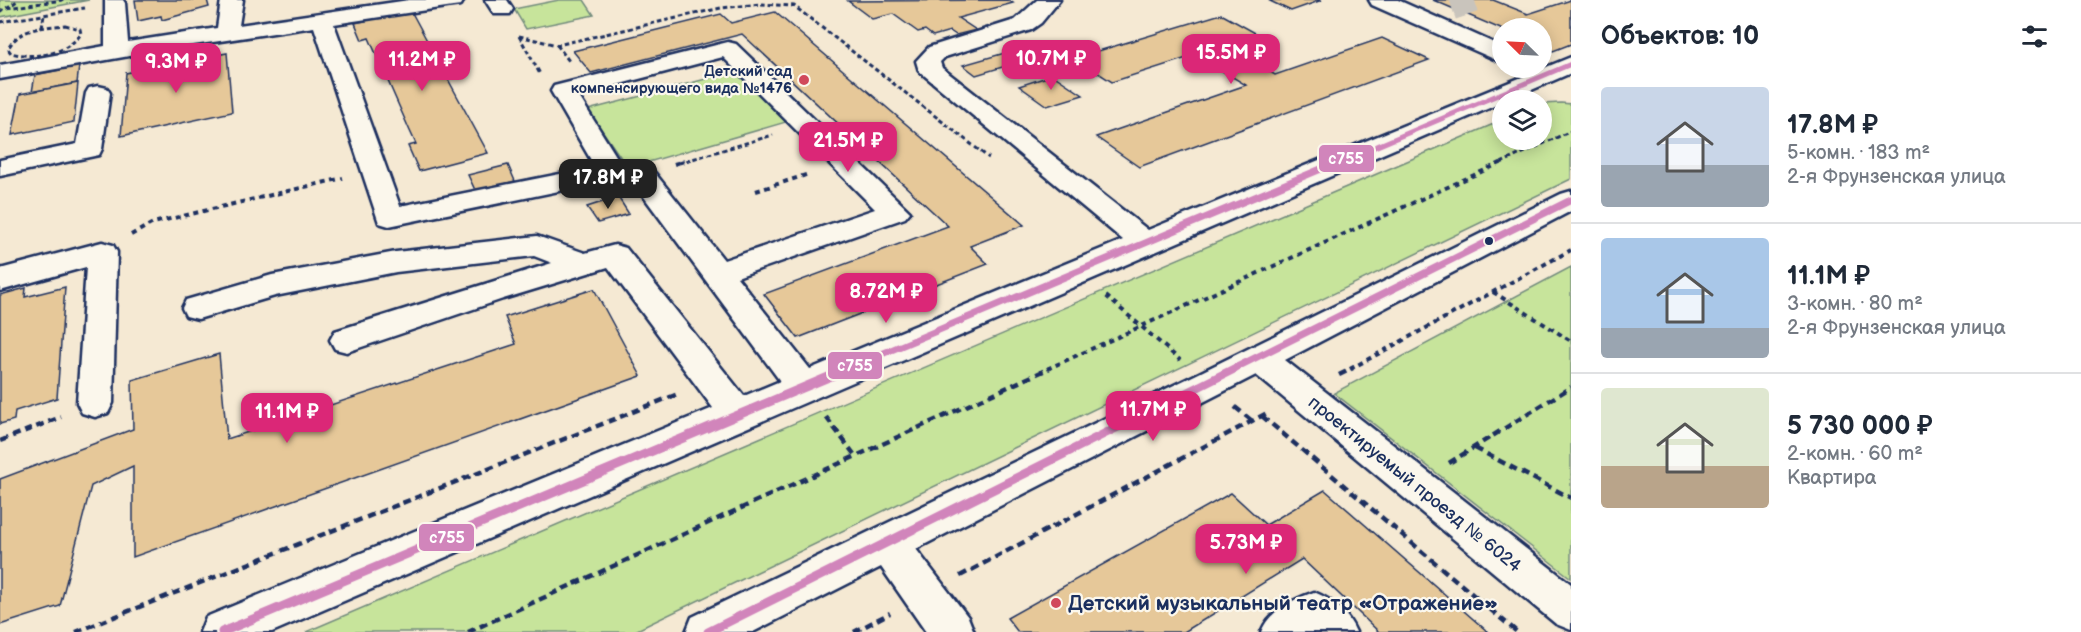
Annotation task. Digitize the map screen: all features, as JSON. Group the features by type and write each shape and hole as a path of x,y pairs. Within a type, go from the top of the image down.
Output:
{"street":[{"path":"227,33 232,0"},
{"path":"0,72 227,33 453,0"},
{"path":"1049,0 1034,18 1023,25 937,52 928,60 931,71 1146,243"},
{"path":"1380,0 1492,51"},
{"path":"114,3 117,52"},
{"path":"1423,19 1452,8"},
{"path":"325,28 389,217 612,172 641,174 804,387"},
{"path":"612,172 563,91 728,49 895,212 718,273"},
{"path":"947,84 970,71"},
{"path":"222,632 1554,73"},
{"path":"0,168 89,149 98,93"},
{"path":"708,632 1571,200"},
{"path":"198,308 272,286 396,262 537,246 583,264"},
{"path":"0,280 102,252 94,403"},
{"path":"347,340 615,255 738,414"},
{"name":"проектируемый проезд № 6024","path":"1259,358 1571,610"},
{"path":"888,543 952,632"},
{"path":"1283,632 1314,612 1334,632"}],"path":[{"path":"0,12 20,0"},
{"path":"7,8 63,0"},
{"path":"0,22 114,3"},
{"path":"499,4 548,87 563,91"},
{"path":"519,36 557,45 722,8 760,4 794,6 984,156 994,160"},
{"path":"42,28 44,15"},
{"path":"641,174 806,125"},
{"path":"468,632 854,454 1571,131"},
{"path":"756,191 844,162"},
{"path":"102,252 153,223 343,178"},
{"path":"854,632 1571,250"},
{"path":"1101,292 1186,365"},
{"path":"1493,292 1571,341"},
{"path":"804,387 854,454"},
{"path":"1412,483 1571,387"},
{"path":"0,441 94,403"},
{"path":"1235,406 1252,421"},
{"path":"1262,416 1516,632"},
{"path":"1475,447 1571,498"}],"green space":[{"path":"0,0 89,0 0,17"},
{"path":"559,0 584,0 594,15 526,29 514,9"},
{"path":"736,71 786,122 628,168 588,110"},
{"path":"1552,103 1571,104 1571,179 633,632 306,632 1492,125 1492,150 1552,150"},
{"path":"1571,267 1571,578 1334,393"}],"building":[{"path":"135,0 207,0 209,7 162,20 161,16 138,21"},
{"path":"1008,0 1013,3 958,18 976,30 956,35 950,31 933,36 925,30 918,32 893,14 872,19 848,1"},
{"path":"1322,0 1291,11 1270,1"},
{"path":"1433,0 1493,0 1528,14 1571,0 1571,44 1553,51 1552,18 1492,18 1492,25"},
{"path":"411,11 488,153 419,171 408,146 416,144 369,38 362,40 355,23"},
{"path":"775,12 1024,225 970,246 988,264 798,338 764,294 948,226 742,34 591,73 573,51 721,14 731,23"},
{"path":"1221,14 1259,35 1225,45 1275,75 1382,38 1429,60 1139,167 1096,137 1246,85 1196,55 1112,82 1075,58"},
{"path":"1015,50 1029,59 976,75 963,65"},
{"path":"227,53 232,112 121,136 126,73"},
{"path":"79,66 77,83 32,92 35,75"},
{"path":"1053,75 1083,95 1047,106 1019,86"},
{"path":"78,83 74,122 12,135 20,94"},
{"path":"508,165 515,181 476,192 468,175"},
{"path":"618,197 629,214 598,223 587,207"},
{"path":"65,287 57,398 15,411 14,420 0,424 0,295 26,288 25,297"},
{"path":"594,289 641,376 133,557 133,466 91,486 60,606 0,625 0,479 133,429 132,380 219,354 227,439 516,344 505,317"},
{"path":"1325,490 1488,632 1379,632 1302,559 1184,632 1018,632 1007,618 1231,493 1266,525"}],"tunnel":[{"path":"1452,8 1476,0"}],"transit line":[{"name":"с755","path":"222,632 1571,64"},
{"name":"с755","path":"708,632 1571,200"}],"place":[{"name":"Детский сад компенсирующего вида №1476","path":"804,80"},
{"name":"Детский музыкальный театр «Отражение»","path":"1056,603"}]}
